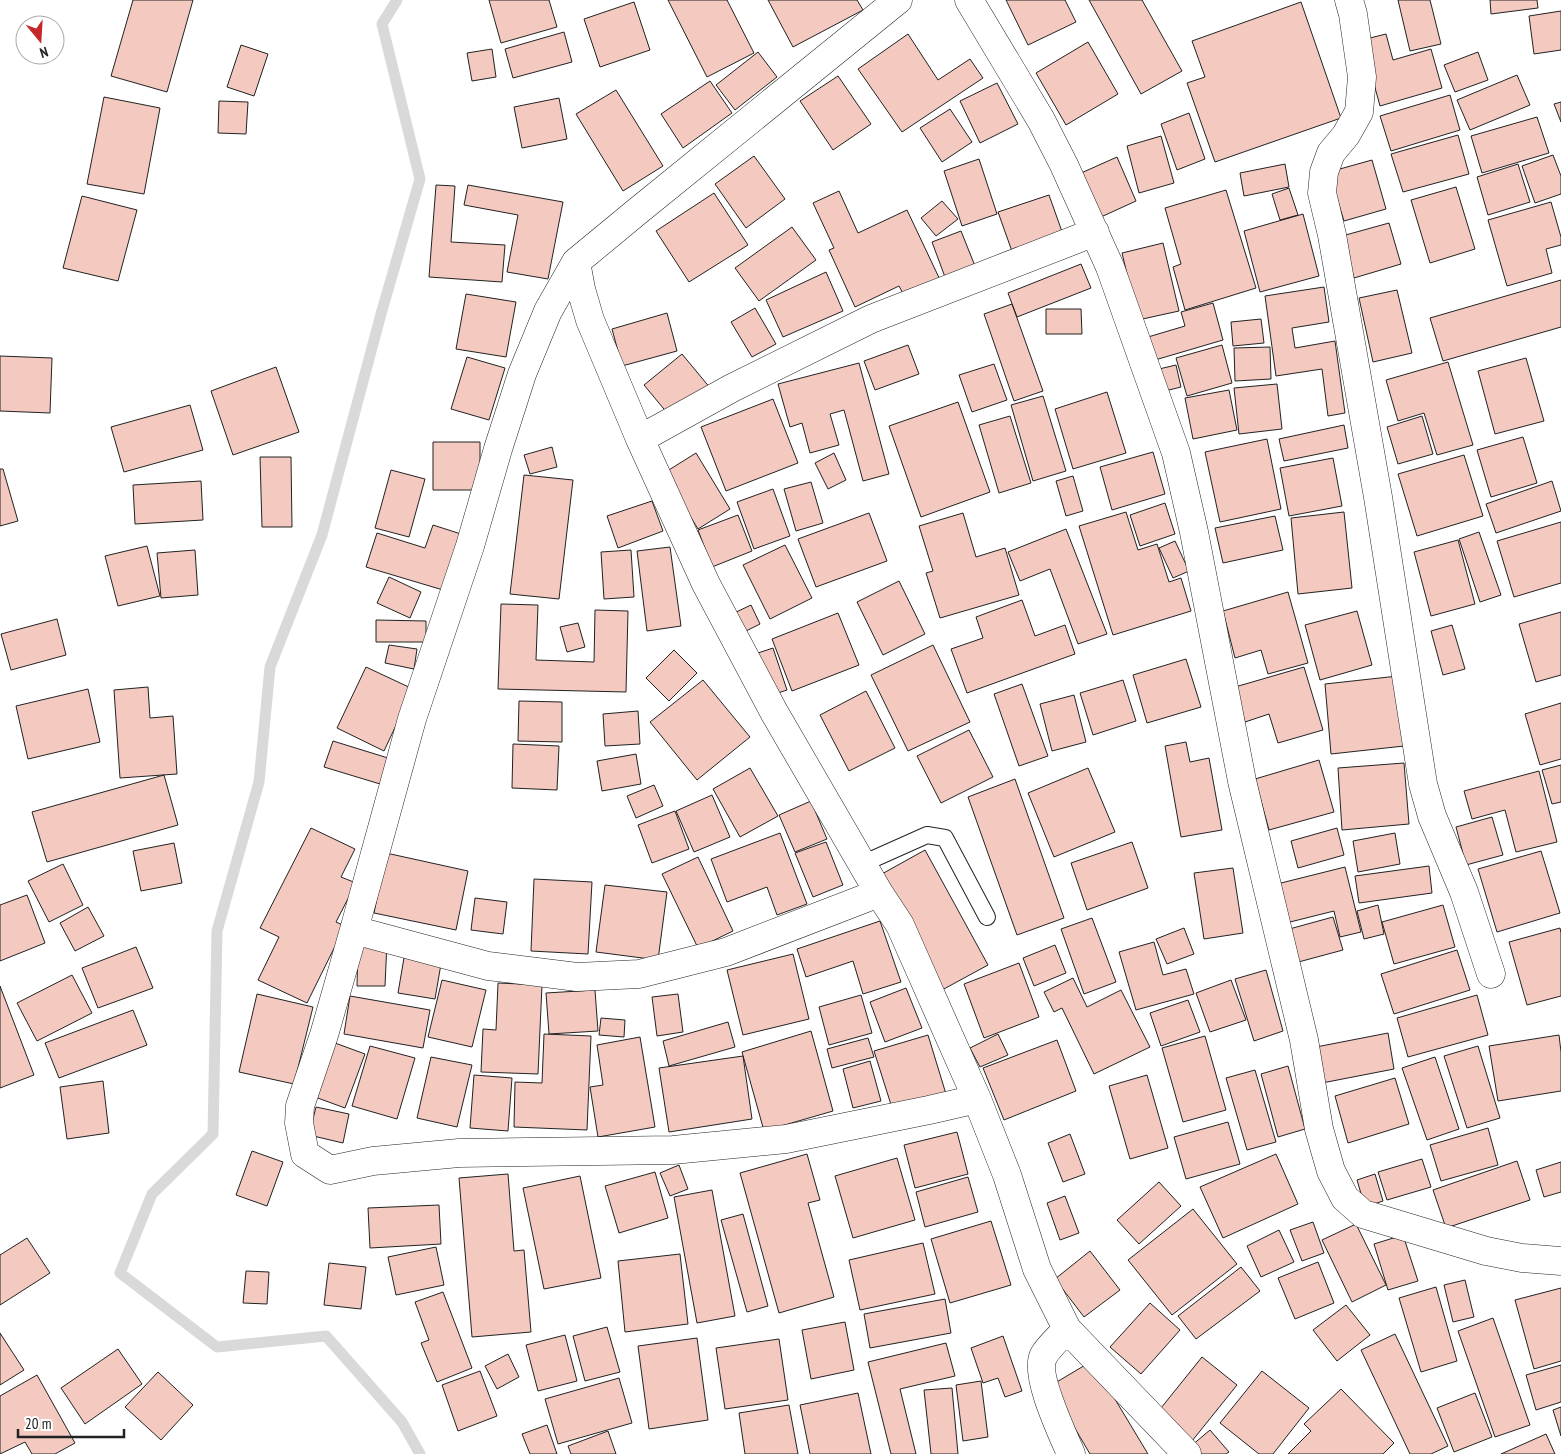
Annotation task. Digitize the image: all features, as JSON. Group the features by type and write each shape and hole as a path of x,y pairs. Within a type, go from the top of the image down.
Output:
{"street":[{"path":"898,0 576,262 548,312 519,384 470,546 412,719 324,1035 300,1106 299,1124 305,1154 330,1170 373,1161 459,1153 673,1150 786,1139 978,1099"},
{"path":"969,0 1041,120 1095,232 1110,267 1176,453 1194,532 1242,782 1304,1040 1319,1129 1330,1171 1345,1198 1363,1214 1486,1251 1522,1258 1561,1261"},
{"path":"1349,0 1353,14 1362,78 1359,112 1346,135 1330,153 1324,172 1322,193 1332,235 1378,497 1423,784 1432,816 1464,892 1491,974"},
{"path":"640,439 732,388 871,319 1095,232"},
{"path":"576,262 580,289 590,320 640,439 706,584 774,712 879,893 900,925 978,1099 1007,1175 1037,1269 1067,1328 1187,1454"},
{"path":"354,930 488,966 577,977 639,974 726,952 879,893"},
{"path":"1067,1328 1043,1356 1042,1370 1044,1385 1070,1454"}],"lane":[{"path":"862,864 927,835 945,838 987,917"}],"building":[{"path":"133,0 193,0 167,92 111,76"},
{"path":"489,0 549,0 557,27 501,43"},
{"path":"668,0 727,0 754,53 707,77"},
{"path":"768,0 857,0 863,10 793,47"},
{"path":"1006,0 1065,0 1076,22 1028,45"},
{"path":"1089,0 1142,0 1182,71 1141,94"},
{"path":"1398,0 1430,0 1441,44 1410,51"},
{"path":"1490,0 1537,0 1538,8 1491,14"},
{"path":"634,2 650,50 600,67 584,19"},
{"path":"1301,2 1341,118 1215,162 1187,83 1205,77 1192,41"},
{"path":"1561,11 1561,50 1534,54 1529,16"},
{"path":"564,32 572,62 513,78 505,49"},
{"path":"908,34 938,80 970,59 983,78 902,132 858,69"},
{"path":"1386,34 1393,60 1431,49 1442,88 1380,106 1362,40"},
{"path":"1088,42 1118,94 1066,125 1036,73"},
{"path":"241,45 268,54 254,96 227,87"},
{"path":"492,49 496,77 472,81 467,53"},
{"path":"758,52 777,77 735,110 716,85"},
{"path":"1478,52 1488,80 1455,92 1444,65"},
{"path":"1517,75 1530,105 1470,130 1457,100"},
{"path":"838,76 871,124 833,150 800,101"},
{"path":"710,81 732,113 683,148 661,114"},
{"path":"997,83 1018,124 980,143 960,101"},
{"path":"616,90 663,166 623,191 576,114"},
{"path":"1450,95 1460,130 1391,151 1380,116"},
{"path":"104,97 160,108 144,194 87,184"},
{"path":"559,98 567,139 522,148 514,107"},
{"path":"219,101 248,102 246,134 218,133"},
{"path":"1561,102 1561,122 1554,104"},
{"path":"950,109 972,142 942,162 920,128"},
{"path":"1189,113 1205,159 1177,170 1161,124"},
{"path":"1537,117 1549,153 1482,173 1471,136"},
{"path":"1458,135 1469,174 1403,192 1391,154"},
{"path":"1161,136 1174,183 1139,193 1127,146"},
{"path":"1553,155 1561,176 1561,194 1535,203 1522,166"},
{"path":"754,156 785,199 746,228 715,184"},
{"path":"1117,157 1136,201 1090,222 1070,178"},
{"path":"979,159 997,214 962,226 944,171"},
{"path":"1372,160 1386,209 1344,221 1329,172"},
{"path":"1285,164 1289,187 1244,196 1240,173"},
{"path":"1518,164 1530,202 1488,215 1477,177"},
{"path":"436,185 455,186 451,242 505,245 502,282 429,277"},
{"path":"468,185 563,202 548,279 507,272 518,215 464,205"},
{"path":"1456,187 1475,249 1430,263 1411,200"},
{"path":"1289,188 1298,215 1280,220 1272,194"},
{"path":"1226,190 1256,288 1185,310 1173,267 1181,264 1165,208"},
{"path":"839,191 858,233 907,210 942,284 907,301 899,286 855,307 829,250 834,248 813,203"},
{"path":"714,193 748,245 689,282 656,231"},
{"path":"1049,195 1065,240 1014,257 998,212"},
{"path":"82,196 137,210 118,281 63,268"},
{"path":"942,201 958,219 936,236 921,218"},
{"path":"1551,202 1561,237 1561,245 1546,249 1552,273 1507,286 1488,220"},
{"path":"1303,214 1319,276 1260,292 1244,231"},
{"path":"1389,223 1401,264 1354,278 1342,236"},
{"path":"792,227 816,260 759,301 735,268"},
{"path":"961,231 975,266 945,277 932,242"},
{"path":"1163,243 1179,311 1138,320 1122,253"},
{"path":"1081,264 1091,288 1017,317 1008,293"},
{"path":"826,272 843,311 783,337 766,300"},
{"path":"1561,280 1561,327 1443,361 1430,318"},
{"path":"1324,287 1329,322 1292,328 1295,348 1335,341 1345,413 1328,416 1322,369 1276,376 1265,296"},
{"path":"1397,290 1412,353 1373,362 1359,298"},
{"path":"466,294 516,302 506,357 456,349"},
{"path":"1213,303 1223,340 1155,360 1148,337 1185,326 1181,312"},
{"path":"1012,304 1043,391 1014,401 984,314"},
{"path":"755,308 776,344 752,357 731,322"},
{"path":"1046,309 1081,309 1082,334 1046,334"},
{"path":"667,313 677,351 622,366 612,329"},
{"path":"1261,319 1264,343 1233,346 1231,322"},
{"path":"908,345 919,374 875,390 864,361"},
{"path":"1222,345 1232,383 1187,396 1176,358"},
{"path":"1270,347 1271,379 1235,381 1234,348"},
{"path":"682,354 711,389 673,420 644,385"},
{"path":"0,356 52,358 50,413 0,411"},
{"path":"467,357 505,368 489,420 451,409"},
{"path":"1526,358 1544,421 1495,434 1478,371"},
{"path":"1448,362 1473,445 1437,455 1424,413 1398,421 1386,380"},
{"path":"859,363 889,474 863,481 844,410 830,414 839,445 810,453 802,423 790,427 778,384"},
{"path":"994,364 1007,400 972,412 959,375"},
{"path":"1176,365 1181,387 1165,391 1159,369"},
{"path":"276,367 299,432 233,455 211,391"},
{"path":"1277,384 1282,429 1239,434 1234,388"},
{"path":"1229,390 1237,430 1193,439 1185,398"},
{"path":"1107,392 1126,453 1073,469 1055,409"},
{"path":"1043,396 1066,471 1033,481 1011,405"},
{"path":"773,399 798,463 726,491 701,427"},
{"path":"958,402 990,492 921,517 889,426"},
{"path":"190,405 203,450 124,472 111,427"},
{"path":"1010,416 1031,483 999,493 979,425"},
{"path":"1422,416 1433,454 1398,464 1387,427"},
{"path":"1344,425 1348,448 1284,461 1279,439"},
{"path":"1523,437 1537,483 1491,497 1477,450"},
{"path":"1267,439 1281,509 1220,522 1205,452"},
{"path":"433,442 480,442 480,490 433,490"},
{"path":"552,447 557,467 530,474 524,455"},
{"path":"1153,452 1165,494 1112,510 1100,467"},
{"path":"696,453 730,509 698,529 664,473"},
{"path":"834,453 846,480 828,489 815,463"},
{"path":"1464,455 1483,516 1417,536 1398,474"},
{"path":"260,457 291,457 292,527 262,527"},
{"path":"1333,458 1342,506 1289,516 1280,468"},
{"path":"0,469 3,469 18,521 0,526"},
{"path":"391,470 425,479 409,537 375,528"},
{"path":"524,475 573,480 559,599 510,594"},
{"path":"1073,476 1083,511 1066,516 1056,481"},
{"path":"201,481 203,520 135,524 133,485"},
{"path":"1552,481 1561,511 1496,533 1486,504"},
{"path":"811,482 823,523 796,531 784,489"},
{"path":"773,489 790,536 754,549 737,502"},
{"path":"652,501 663,531 618,548 607,516"},
{"path":"1165,503 1175,534 1140,546 1130,515"},
{"path":"1126,512 1138,550 1157,544 1169,582 1181,578 1191,611 1113,635 1079,526"},
{"path":"1344,512 1352,588 1298,594 1291,518"},
{"path":"869,513 887,561 816,587 798,539"},
{"path":"963,513 976,557 1005,548 1019,595 940,618 926,573 933,571 919,526"},
{"path":"738,515 752,551 712,567 698,530"},
{"path":"1275,516 1283,550 1223,563 1215,528"},
{"path":"1561,522 1561,583 1514,597 1497,541"},
{"path":"433,525 461,534 443,590 366,567 377,533 425,548"},
{"path":"1066,529 1107,634 1078,644 1050,569 1020,581 1008,552"},
{"path":"1479,532 1501,595 1480,602 1459,539"},
{"path":"1458,540 1475,604 1431,616 1414,552"},
{"path":"1175,541 1189,571 1173,578 1159,548"},
{"path":"785,545 812,598 770,619 743,565"},
{"path":"147,546 160,596 118,606 105,556"},
{"path":"670,547 681,626 647,631 637,551"},
{"path":"195,550 198,595 161,598 157,553"},
{"path":"631,550 634,597 604,599 601,552"},
{"path":"389,577 421,592 410,618 377,603"},
{"path":"899,581 925,634 883,655 857,602"},
{"path":"1288,592 1308,663 1268,674 1261,650 1235,658 1223,611"},
{"path":"1022,600 1035,636 1065,625 1075,654 967,693 951,649 983,638 976,617"},
{"path":"501,604 538,605 536,660 594,662 595,610 628,611 626,692 498,689"},
{"path":"751,605 760,624 740,634 730,615"},
{"path":"1357,611 1372,665 1320,680 1305,625"},
{"path":"1561,612 1561,675 1536,682 1519,624"},
{"path":"838,613 859,665 792,691 772,639"},
{"path":"57,619 66,655 11,670 1,634"},
{"path":"376,620 426,621 426,642 376,642"},
{"path":"578,623 585,647 567,652 560,627"},
{"path":"1452,625 1465,669 1443,675 1431,631"},
{"path":"389,645 417,649 414,669 385,663"},
{"path":"933,645 970,722 908,751 871,675"},
{"path":"773,648 787,690 772,695 758,653"},
{"path":"674,650 697,673 669,701 646,678"},
{"path":"1186,659 1201,707 1147,723 1133,675"},
{"path":"366,667 413,689 384,751 337,728"},
{"path":"1304,667 1323,730 1278,743 1269,714 1245,722 1235,687"},
{"path":"1398,676 1404,746 1331,754 1325,684"},
{"path":"703,680 750,737 697,780 650,722"},
{"path":"1123,680 1136,721 1093,735 1080,693"},
{"path":"1022,684 1048,756 1019,766 994,694"},
{"path":"148,687 150,718 173,716 177,774 120,778 114,690"},
{"path":"88,689 100,742 28,759 16,706"},
{"path":"866,691 895,748 849,771 820,715"},
{"path":"1074,695 1086,742 1052,751 1040,704"},
{"path":"519,701 562,702 562,742 518,741"},
{"path":"1561,703 1561,759 1540,765 1525,714"},
{"path":"638,711 640,744 605,746 603,714"},
{"path":"969,730 993,777 941,803 917,756"},
{"path":"333,741 388,758 380,784 324,767"},
{"path":"1186,742 1190,762 1209,758 1222,830 1181,837 1165,746"},
{"path":"513,744 559,746 557,790 512,788"},
{"path":"636,754 641,784 602,791 597,761"},
{"path":"1319,760 1334,812 1269,830 1255,779"},
{"path":"1404,763 1409,824 1342,830 1338,768"},
{"path":"1561,765 1561,802 1552,804 1542,770"},
{"path":"750,768 778,816 740,837 713,789"},
{"path":"1088,768 1115,832 1054,857 1028,793"},
{"path":"1539,771 1557,842 1516,852 1505,810 1472,819 1464,791"},
{"path":"164,775 178,825 47,862 32,812"},
{"path":"1015,779 1064,918 1017,935 968,797"},
{"path":"654,785 663,806 636,818 627,796"},
{"path":"712,795 730,837 694,852 676,811"},
{"path":"811,801 827,839 795,852 779,815"},
{"path":"675,811 689,849 652,863 638,825"},
{"path":"1492,817 1503,855 1466,865 1456,827"},
{"path":"311,828 355,849 341,877 356,883 336,922 345,926 307,1003 258,980 279,937 260,928"},
{"path":"1337,828 1344,855 1298,868 1291,841"},
{"path":"780,833 807,904 777,915 767,887 727,902 711,859"},
{"path":"1395,833 1400,864 1358,872 1353,841"},
{"path":"826,842 843,885 813,897 795,853"},
{"path":"1132,842 1148,888 1087,910 1071,863"},
{"path":"174,843 182,883 141,891 133,851"},
{"path":"925,850 988,965 942,990 880,875"},
{"path":"1541,851 1560,913 1497,932 1478,869"},
{"path":"386,853 468,871 456,930 374,913"},
{"path":"698,857 733,931 698,948 662,874"},
{"path":"63,864 83,905 49,922 28,881"},
{"path":"1429,866 1432,893 1359,903 1355,876"},
{"path":"1345,867 1361,932 1340,937 1334,911 1286,923 1277,884"},
{"path":"1233,868 1243,933 1204,939 1194,873"},
{"path":"534,879 592,882 588,954 531,951"},
{"path":"605,885 667,892 658,960 596,952"},
{"path":"27,895 45,943 0,961 0,905"},
{"path":"475,898 507,902 503,934 471,930"},
{"path":"1378,905 1384,934 1364,939 1357,911"},
{"path":"1443,905 1455,947 1394,964 1382,922"},
{"path":"88,907 104,936 75,951 60,923"},
{"path":"1333,917 1343,950 1291,964 1282,931"},
{"path":"1092,918 1116,982 1084,994 1061,929"},
{"path":"880,921 901,982 863,994 853,961 806,977 797,949"},
{"path":"1184,928 1194,954 1167,964 1156,939"},
{"path":"1560,928 1561,996 1527,1005 1509,942"},
{"path":"358,941 387,942 385,986 357,986"},
{"path":"1154,942 1163,975 1186,969 1194,994 1136,1010 1119,952"},
{"path":"1055,945 1066,973 1034,986 1023,958"},
{"path":"136,947 153,988 98,1008 82,968"},
{"path":"1457,950 1470,990 1394,1014 1381,974"},
{"path":"405,952 442,958 435,999 398,993"},
{"path":"793,954 809,1019 743,1035 727,970"},
{"path":"1019,963 1039,1017 984,1038 964,984"},
{"path":"1266,970 1283,1031 1254,1041 1235,979"},
{"path":"72,975 92,1013 37,1041 17,1003"},
{"path":"1073,978 1087,1007 1121,990 1150,1047 1094,1074 1062,1008 1054,1012 1044,992"},
{"path":"442,980 486,990 472,1047 428,1037"},
{"path":"1231,980 1246,1020 1210,1032 1196,993"},
{"path":"498,983 542,985 538,1074 481,1072 483,1029 496,1030"},
{"path":"0,986 34,1075 0,1088"},
{"path":"906,988 922,1028 885,1042 870,1002"},
{"path":"595,990 598,1031 549,1034 546,993"},
{"path":"257,994 313,1007 294,1084 239,1072"},
{"path":"678,994 683,1032 657,1036 652,997"},
{"path":"861,995 872,1033 829,1045 819,1007"},
{"path":"1477,995 1488,1035 1408,1057 1397,1018"},
{"path":"350,996 430,1010 423,1048 344,1034"},
{"path":"1188,1000 1200,1032 1161,1046 1150,1013"},
{"path":"133,1010 147,1045 59,1078 45,1043"},
{"path":"601,1018 625,1020 624,1037 599,1035"},
{"path":"728,1022 735,1047 669,1066 663,1041"},
{"path":"811,1031 833,1111 764,1131 742,1052"},
{"path":"1388,1033 1394,1069 1322,1083 1316,1047"},
{"path":"544,1034 591,1036 587,1130 514,1127 515,1082 542,1083"},
{"path":"998,1034 1008,1055 980,1067 970,1048"},
{"path":"928,1035 946,1094 893,1111 874,1051"},
{"path":"1559,1035 1561,1091 1498,1101 1489,1046"},
{"path":"1205,1036 1226,1110 1183,1122 1162,1048"},
{"path":"640,1037 655,1127 598,1137 590,1087 603,1085 597,1045"},
{"path":"868,1038 874,1057 832,1068 827,1049"},
{"path":"1057,1040 1076,1091 1004,1120 983,1068"},
{"path":"335,1043 365,1054 345,1108 315,1097"},
{"path":"370,1046 415,1058 397,1119 352,1106"},
{"path":"1478,1046 1500,1118 1467,1128 1444,1056"},
{"path":"743,1056 752,1119 669,1132 659,1068"},
{"path":"431,1057 472,1065 457,1127 417,1118"},
{"path":"1435,1057 1459,1129 1427,1140 1402,1068"},
{"path":"870,1061 881,1101 853,1108 843,1069"},
{"path":"1288,1066 1305,1129 1278,1137 1261,1074"},
{"path":"1255,1070 1276,1142 1247,1150 1226,1078"},
{"path":"474,1075 512,1078 508,1131 470,1128"},
{"path":"1147,1075 1168,1148 1130,1159 1109,1086"},
{"path":"1395,1078 1409,1124 1348,1143 1335,1096"},
{"path":"103,1081 109,1133 67,1139 60,1087"},
{"path":"316,1107 349,1114 343,1143 309,1135"},
{"path":"1228,1122 1240,1164 1186,1179 1174,1137"},
{"path":"1488,1128 1498,1165 1441,1181 1430,1145"},
{"path":"957,1132 968,1174 915,1188 904,1145"},
{"path":"1070,1134 1085,1174 1063,1182 1048,1143"},
{"path":"252,1151 283,1162 267,1206 236,1195"},
{"path":"807,1154 820,1200 808,1203 834,1297 779,1313 740,1173"},
{"path":"1276,1154 1298,1204 1223,1238 1200,1187"},
{"path":"897,1158 915,1220 853,1238 835,1176"},
{"path":"1422,1159 1431,1187 1387,1200 1378,1172"},
{"path":"1517,1161 1530,1200 1446,1228 1433,1190"},
{"path":"1561,1162 1561,1192 1544,1197 1536,1170"},
{"path":"679,1165 688,1189 670,1196 660,1173"},
{"path":"655,1172 668,1218 619,1233 605,1186"},
{"path":"508,1174 514,1251 524,1250 531,1332 472,1337 459,1178"},
{"path":"1375,1174 1383,1201 1365,1207 1357,1180"},
{"path":"580,1176 601,1278 544,1289 523,1188"},
{"path":"968,1177 978,1212 925,1227 916,1192"},
{"path":"1159,1182 1181,1206 1139,1244 1117,1220"},
{"path":"712,1190 735,1316 697,1323 674,1197"},
{"path":"1065,1196 1079,1233 1060,1240 1047,1203"},
{"path":"439,1205 441,1244 370,1248 368,1208"},
{"path":"1193,1209 1237,1264 1172,1315 1128,1260"},
{"path":"743,1214 768,1306 747,1312 721,1220"},
{"path":"991,1221 1011,1285 950,1303 931,1239"},
{"path":"1313,1222 1324,1253 1302,1261 1290,1230"},
{"path":"1356,1224 1386,1285 1352,1302 1322,1240"},
{"path":"1279,1230 1294,1262 1261,1277 1247,1246"},
{"path":"1403,1235 1418,1281 1388,1290 1374,1244"},
{"path":"27,1238 50,1273 0,1305 0,1255"},
{"path":"923,1243 935,1294 860,1310 849,1260"},
{"path":"436,1247 444,1285 396,1295 388,1257"},
{"path":"1090,1251 1120,1290 1084,1317 1055,1279"},
{"path":"680,1254 688,1324 625,1332 618,1261"},
{"path":"1318,1262 1334,1303 1295,1319 1278,1278"},
{"path":"329,1263 366,1267 361,1309 324,1305"},
{"path":"1241,1267 1260,1291 1196,1339 1178,1316"},
{"path":"246,1271 269,1272 267,1304 243,1303"},
{"path":"1465,1280 1474,1317 1453,1322 1444,1285"},
{"path":"1436,1287 1457,1361 1421,1372 1399,1298"},
{"path":"1561,1288 1561,1361 1534,1369 1515,1300"},
{"path":"443,1292 472,1368 437,1382 421,1343 429,1340 415,1302"},
{"path":"945,1299 951,1333 870,1348 864,1314"},
{"path":"1150,1303 1180,1330 1141,1374 1110,1347"},
{"path":"1346,1305 1370,1335 1337,1361 1313,1330"},
{"path":"1493,1318 1530,1425 1495,1437 1458,1331"},
{"path":"845,1322 854,1370 811,1379 802,1330"},
{"path":"607,1327 620,1372 585,1381 573,1336"},
{"path":"0,1333 24,1370 0,1385"},
{"path":"1395,1334 1448,1446 1431,1454 1410,1454 1361,1350"},
{"path":"565,1335 577,1381 538,1391 526,1345"},
{"path":"1003,1336 1022,1391 1005,1397 998,1378 983,1383 971,1348"},
{"path":"697,1338 708,1420 649,1429 638,1346"},
{"path":"779,1339 788,1400 725,1409 716,1348"},
{"path":"946,1343 955,1376 900,1389 916,1454 891,1454 868,1362"},
{"path":"118,1349 142,1384 85,1424 61,1388"},
{"path":"508,1354 519,1377 497,1389 485,1366"},
{"path":"1202,1357 1237,1385 1192,1441 1157,1413"},
{"path":"1092,1361 1148,1454 1090,1454 1050,1386"},
{"path":"1561,1365 1561,1402 1536,1410 1526,1375"},
{"path":"480,1371 497,1416 458,1431 442,1385"},
{"path":"1262,1371 1309,1408 1273,1454 1259,1454 1220,1423"},
{"path":"158,1372 193,1405 161,1440 125,1407"},
{"path":"37,1375 75,1443 55,1454 32,1454 25,1442 0,1454 0,1396"},
{"path":"619,1378 632,1423 558,1444 545,1399"},
{"path":"981,1381 988,1437 963,1441 956,1385"},
{"path":"952,1388 958,1454 931,1454 924,1390"},
{"path":"1341,1389 1394,1443 1383,1454 1288,1454 1311,1431 1304,1424"},
{"path":"858,1393 871,1454 810,1454 800,1405"},
{"path":"1475,1393 1492,1437 1454,1452 1437,1408"},
{"path":"789,1405 798,1454 745,1454 739,1413"},
{"path":"1561,1407 1561,1436 1553,1410"},
{"path":"547,1425 557,1454 530,1454 522,1434"},
{"path":"1210,1430 1229,1452 1226,1454 1198,1454 1191,1446"},
{"path":"608,1431 616,1454 571,1454 568,1446"},
{"path":"1546,1434 1555,1454 1501,1454"}],"waterway":[{"path":"397,0 382,24 420,179 381,314 322,535 270,667 259,782 217,931 213,1134 152,1194 120,1273 217,1347 326,1336 402,1422 420,1454"}]}
